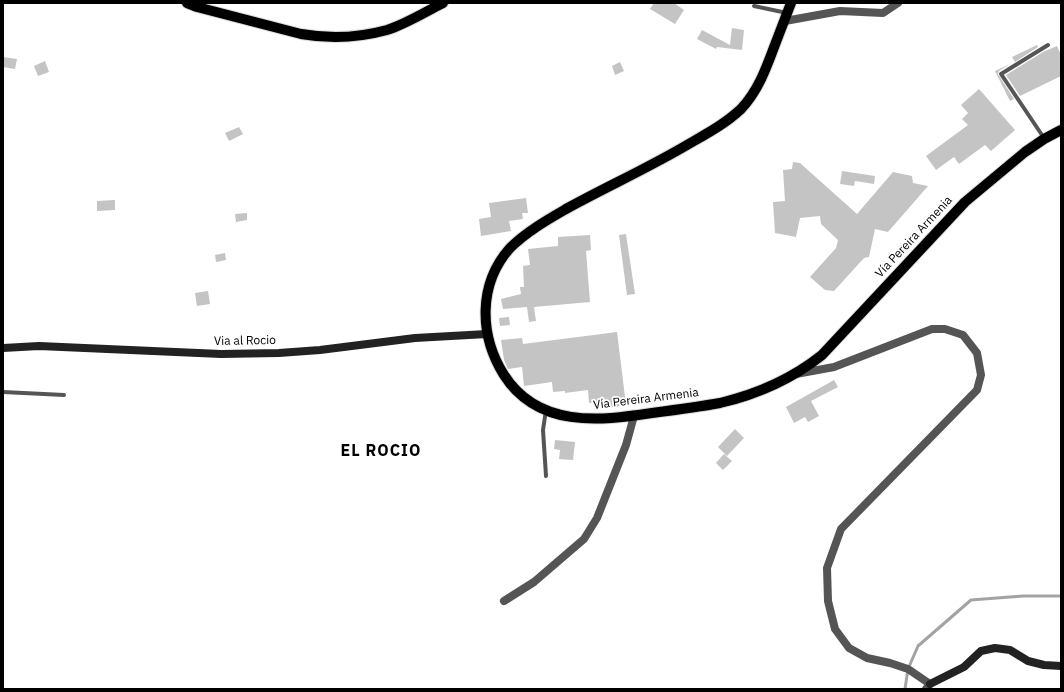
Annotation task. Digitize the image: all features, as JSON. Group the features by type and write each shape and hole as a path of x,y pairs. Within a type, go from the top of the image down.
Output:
{"main road":[{"path":"187,3 197,7 301,34 337,38 359,36 388,29 443,3"},
{"name":"Vía Pereira Armenia","path":"788,12 757,87 743,106 734,115 709,133 672,154 580,201 545,221 512,247 501,259 489,285 485,308 487,334 491,350 505,377 528,401 546,410 584,419 634,416 720,404 743,398 770,387 795,374 822,355 965,202 1005,168 1044,139 1061,130"},
{"name":"Via al Rocio","path":"3,348 39,346 221,354 279,353 320,350 428,337 487,334"},
{"path":"928,686 964,667 981,651 994,648 1010,650 1028,661 1044,665 1061,666"}],"street":[{"path":"788,12 811,17 840,11 883,13 898,3"},
{"path":"795,374 834,367 932,328 945,328 963,335 977,353 980,375 977,390 841,529 827,568 828,601 835,629 849,648 867,658 908,669 928,686"},
{"path":"504,601 534,582 584,539 597,518 626,445 634,416"}],"lane":[{"path":"754,6 788,12"},
{"path":"1044,139 1000,74 1048,45"},
{"path":"3,392 64,394"},
{"path":"546,410 543,430 546,476"}],"building":[{"path":"654,3 674,3 684,10 675,24 650,9"},
{"path":"732,28 744,30 742,50 717,47 716,49 697,39 702,30 730,45"},
{"path":"1037,45 1038,47 1015,62 1012,57"},
{"path":"1057,46 1061,55 1061,76 1020,96 1006,75 1043,52"},
{"path":"3,57 17,59 15,69 3,67"},
{"path":"45,61 49,72 38,76 34,66"},
{"path":"620,62 624,71 615,75 612,66"},
{"path":"1010,64 999,71 998,74 1014,99 1010,101 995,71"},
{"path":"979,89 1015,130 991,151 985,145 959,164 954,157 936,170 926,156 968,125 962,119 968,113 961,105"},
{"path":"239,127 243,134 229,141 225,133"},
{"path":"793,162 800,163 857,214 893,172 912,176 913,183 928,186 888,232 875,229 869,257 864,258 834,291 825,290 810,277 836,248 838,240 821,224 820,216 800,218 796,237 775,233 773,202 785,201 783,170 792,169"},
{"path":"842,171 875,176 874,184 855,181 854,186 840,184"},
{"path":"526,198 528,213 522,213 523,219 509,221 511,231 481,236 479,219 491,217 489,203"},
{"path":"115,200 115,210 97,211 97,201"},
{"path":"247,213 247,220 236,222 235,214"},
{"path":"626,234 635,294 627,295 619,235"},
{"path":"590,235 591,250 586,251 590,302 534,307 536,321 529,322 527,307 503,309 501,299 521,294 520,287 524,287 523,266 530,265 528,249 558,246 558,237"},
{"path":"225,253 226,260 216,262 215,255"},
{"path":"208,291 210,304 197,306 195,293"},
{"path":"509,317 510,325 500,326 499,318"},
{"path":"617,332 626,405 605,408 605,401 589,403 588,390 565,393 565,391 553,392 552,382 524,386 522,367 508,369 504,360 501,340 522,338 523,344"},
{"path":"834,380 838,387 811,401 819,416 808,422 805,417 794,423 786,407"},
{"path":"735,429 744,438 727,456 718,447"},
{"path":"555,440 575,442 573,460 559,459 560,450 554,449"},
{"path":"724,454 732,461 723,470 716,463"}],"waterway":[{"path":"905,689 908,669 918,646 971,600 1023,596 1061,596"}],"district":[{"name":"EL ROCIO","path":"381,451"}]}
